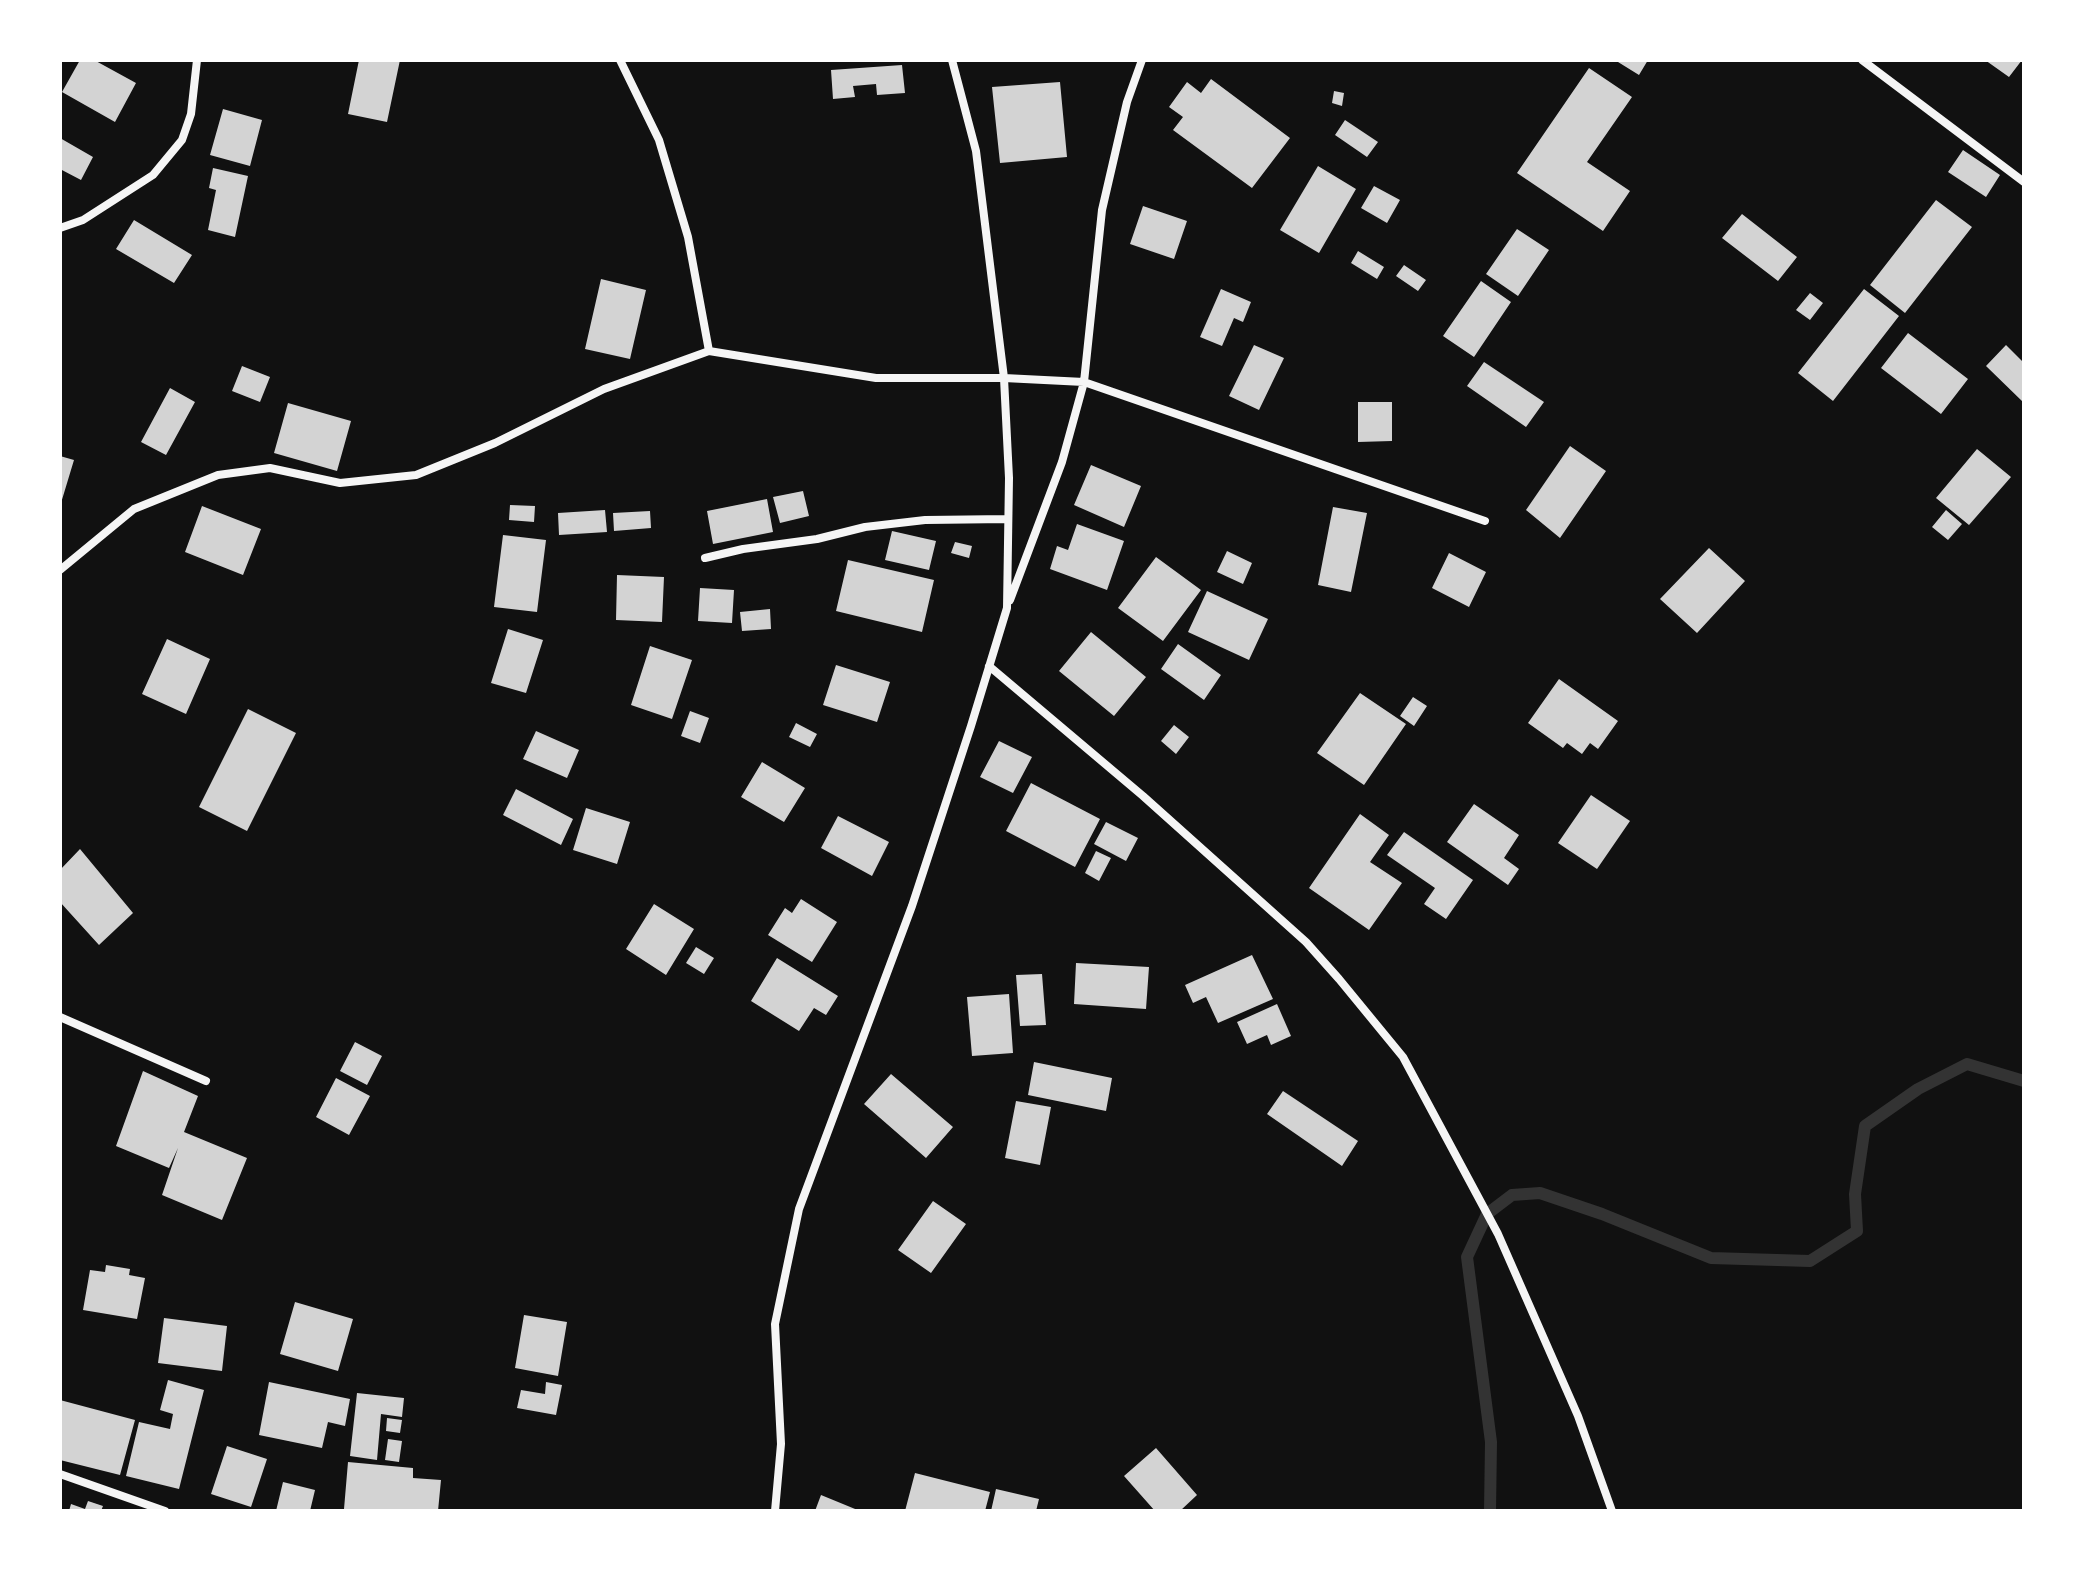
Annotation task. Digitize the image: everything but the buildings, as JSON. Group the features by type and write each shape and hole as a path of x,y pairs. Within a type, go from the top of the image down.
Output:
{"street":[{"path":"60,228 83,220 153,175 182,140 191,114 197,60"},
{"path":"620,60 659,140 688,237 709,351"},
{"path":"952,60 976,151 1004,378 1009,478 1007,608"},
{"path":"775,1511 781,1444 775,1324 799,1209 912,906 1007,608 1062,462 1084,382 1102,210 1127,102 1142,60"},
{"path":"1862,60 2024,182"},
{"path":"60,570 134,509 218,475 270,468 340,483 416,475 495,443 604,389 709,351 876,378 1004,378 1084,382 1485,521"},
{"path":"705,558 743,549 817,539 865,527 925,520 1008,519"},
{"path":"989,666 1143,796 1306,942 1403,1057 1498,1234 1578,1416 1612,1511"},
{"path":"60,1017 206,1081"},
{"path":"60,1474 165,1511"}],"waterway":[{"path":"1490,1511 1491,1442 1467,1257 1487,1214 1512,1195 1540,1193 1711,1258 1810,1261 1857,1231 1855,1194 1865,1126 1918,1089 1967,1064 2024,1081"}]}
